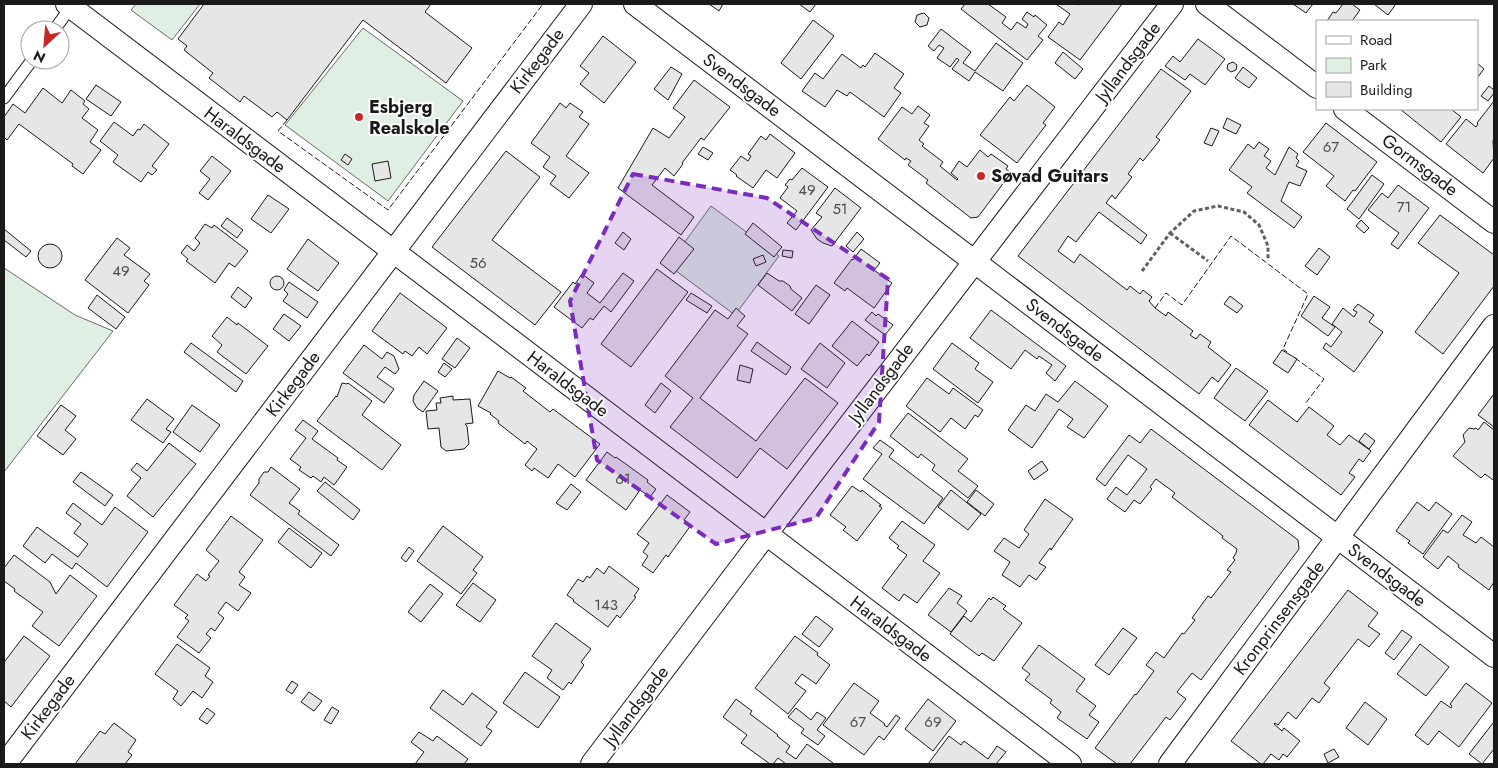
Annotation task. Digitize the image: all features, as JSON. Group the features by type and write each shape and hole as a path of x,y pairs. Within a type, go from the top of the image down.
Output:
{"street":[{"name":"Kirkegade","path":"5,764 581,4"},
{"name":"Svendsgade","path":"636,4 1494,656"},
{"name":"Jyllandsgade","path":"592,764 1172,4"},
{"path":"1207,4 1316,86"},
{"name":"Haraldsgade","path":"69,5 1070,764"},
{"name":"Gormsgade","path":"1346,110 1494,222"},
{"name":"Kronprinsensgade","path":"1170,764 1494,326"}],"lane":[{"path":"60,20 69,5"},
{"path":"4,98 25,70"}],"path":[{"path":"1142,271 1170,232 1194,211 1218,206 1244,212 1259,225 1268,246 1268,261"},
{"path":"1170,232 1208,261"}],"highlighted area":[{"path":"633,174 767,198 888,279 879,422 816,518 716,544 597,460 570,301"}],"green space":[{"path":"136,4 200,4 172,40 131,10"},
{"path":"363,28 463,101 388,201 285,125"},
{"path":"711,206 779,256 735,315 668,265"},
{"path":"4,268 75,315 113,331 4,472"}],"building":[{"path":"204,4 431,4 425,12 472,48 446,83 363,20 287,120 277,112 272,117 244,96 240,102 209,78 213,73 184,50 187,46 178,39"},
{"path":"709,4 723,4 719,11"},
{"path":"799,4 816,4 810,12"},
{"path":"965,4 988,4 1006,17 1002,23 1011,30 1017,22 1026,28 1028,24 1022,19 1027,12 1034,17 1035,15 1047,25 1038,36 1043,40 1027,60 961,9"},
{"path":"1056,4 1122,4 1080,60 1048,37 1059,22 1063,25 1070,14"},
{"path":"1293,4 1313,4 1306,13"},
{"path":"1343,4 1352,4 1360,10 1353,20 1328,20 1333,12 1336,13"},
{"path":"1374,4 1396,4 1388,15"},
{"path":"924,13 929,18 927,25 920,27 915,22 917,15"},
{"path":"813,20 834,36 801,79 781,63"},
{"path":"941,29 971,52 963,63 975,71 996,43 1023,63 1003,91 975,72 969,81 952,69 959,60 957,58 950,67 937,58 944,48 939,45 934,51 928,46"},
{"path":"603,36 636,62 604,103 580,84 589,73 580,66"},
{"path":"1198,39 1225,59 1205,85 1190,74 1185,80 1165,66 1173,56 1180,62"},
{"path":"1063,52 1083,69 1075,79 1055,63"},
{"path":"875,53 904,74 894,88 901,93 884,117 850,92 847,96 837,90 825,107 802,91 815,73 823,79 842,54 861,68 863,65 865,67"},
{"path":"1233,62 1237,65 1236,70 1231,72 1227,69 1228,64"},
{"path":"1478,64 1484,69 1478,77"},
{"path":"671,67 682,74 668,100 654,89"},
{"path":"1243,67 1257,78 1249,88 1235,78"},
{"path":"1161,69 1191,91 1156,137 1160,140 1143,161 1140,158 1128,174 1132,177 1115,199 1112,195 1106,203 1147,235 1141,244 1099,212 1076,242 1068,236 1058,251 1074,263 1080,254 1127,290 1130,286 1140,294 1143,290 1152,297 1149,301 1155,308 1166,316 1168,312 1193,331 1190,335 1196,339 1200,334 1211,342 1208,347 1231,365 1218,382 1212,377 1199,394 1018,256"},
{"path":"694,80 730,107 704,140 701,138 674,176 665,168 652,185 694,217 681,235 618,188 653,128 669,138 685,117 673,108"},
{"path":"96,85 121,102 111,116 86,99"},
{"path":"1027,85 1055,107 1043,123 1046,125 1017,163 980,135 1010,97 1014,101"},
{"path":"1489,86 1494,90 1494,93 1488,101 1481,96"},
{"path":"43,88 62,103 71,90 85,101 83,104 89,109 82,118 98,130 90,142 101,150 83,174 72,166 73,164 19,124 7,140 4,137 4,117 13,104 25,113"},
{"path":"1494,101 1494,158 1483,173 1446,144 1466,119 1476,127"},
{"path":"560,103 566,108 570,103 583,112 579,117 589,124 566,156 589,173 569,198 550,184 556,176 543,167 550,157 531,143"},
{"path":"918,106 930,115 924,123 929,126 919,140 924,144 922,146 943,162 940,166 957,180 951,173 959,161 967,167 980,150 988,157 991,154 1008,166 1006,169 1011,173 978,217 971,218 926,183 928,180 908,165 911,161 906,158 905,160 878,139 902,107 912,114"},
{"path":"1401,110 1452,110 1461,117 1441,142"},
{"path":"1227,118 1241,125 1236,134 1223,128"},
{"path":"114,122 133,136 144,124 169,144 152,166 157,170 152,175 148,172 141,182 113,162 118,155 100,141"},
{"path":"1326,123 1377,162 1345,201 1326,186 1334,176 1303,152"},
{"path":"1211,128 1219,131 1212,146 1204,143"},
{"path":"770,134 795,153 777,178 766,170 753,188 730,170 741,156 748,161 751,156 748,154 761,136 766,140"},
{"path":"1259,142 1269,149 1264,156 1271,161 1266,168 1275,175 1289,147 1298,154 1296,158 1299,161 1296,166 1307,171 1300,186 1289,182 1281,201 1302,217 1294,228 1247,193 1252,187 1229,170 1248,144 1254,149"},
{"path":"703,147 713,153 708,160 698,154"},
{"path":"506,151 540,177 492,240 561,292 535,325 432,247"},
{"path":"345,154 352,159 348,165 341,160"},
{"path":"212,156 231,171 208,200 199,193 210,179 200,171"},
{"path":"388,161 391,178 375,181 372,164"},
{"path":"802,168 828,187 796,230 787,223 797,211 780,198 788,187 785,185"},
{"path":"1372,175 1384,184 1359,219 1347,209"},
{"path":"1398,185 1429,208 1398,249 1391,244 1399,233 1368,210 1382,193 1388,198"},
{"path":"835,188 861,208 832,246 817,239 811,230 822,217 816,213"},
{"path":"268,195 289,209 271,233 251,219"},
{"path":"1440,215 1494,255 1494,286 1443,354 1415,332 1459,273 1418,243"},
{"path":"227,218 243,230 237,238 221,226"},
{"path":"1361,220 1369,228 1364,233 1356,226"},
{"path":"753,223 782,247 774,257 745,234"},
{"path":"205,224 212,228 214,225 248,251 235,267 229,263 215,283 186,261 188,259 181,253 187,245 194,251 200,243 195,238"},
{"path":"4,229 31,251 26,257 4,240"},
{"path":"623,232 631,239 624,250 615,243"},
{"path":"857,232 864,239 853,252 846,246"},
{"path":"679,237 694,249 674,274 660,263"},
{"path":"117,238 130,248 124,255 150,274 144,281 149,285 128,313 85,280"},
{"path":"308,239 339,263 318,291 287,269"},
{"path":"50,244 59,247 62,256 59,265 50,268 41,265 38,256 41,247"},
{"path":"1319,248 1330,257 1317,275 1305,266"},
{"path":"861,249 880,263 874,270 892,283 874,308 847,288 845,291 834,283"},
{"path":"783,250 793,251 792,258 782,256"},
{"path":"763,255 766,262 756,266 753,259"},
{"path":"657,269 688,292 631,367 601,344"},
{"path":"623,273 634,281 611,312 604,306 593,320 590,318 582,328 554,307 573,282 575,284 582,274 594,283 587,293 600,303"},
{"path":"767,273 790,286 802,298 792,311 758,285"},
{"path":"277,276 282,278 284,283 282,288 277,290 272,288 270,283 272,278"},
{"path":"289,282 318,302 307,318 283,301 288,294 284,290"},
{"path":"816,285 830,295 809,324 795,314"},
{"path":"238,287 252,298 245,308 231,297"},
{"path":"400,293 447,328 427,354 419,347 412,356 405,351 403,354 372,331"},
{"path":"691,293 712,306 707,313 686,300"},
{"path":"97,295 125,317 116,329 88,308"},
{"path":"1230,296 1243,306 1237,313 1224,304"},
{"path":"1314,296 1330,307 1322,318 1335,327 1328,336 1301,316"},
{"path":"1358,304 1374,315 1369,322 1383,332 1354,372 1323,348 1326,343 1331,347 1342,332 1332,324 1343,308 1354,317 1357,312 1353,310"},
{"path":"736,308 745,316 737,326 748,334 700,398 756,441 805,378 838,403 787,469 760,448 737,478 670,427 693,398 665,376 715,310 728,319"},
{"path":"991,310 1066,366 1055,381 1046,373 1052,365 1039,356 1037,359 1025,350 1011,369 970,338"},
{"path":"872,312 893,325 885,335 865,320"},
{"path":"284,314 301,326 289,341 273,329"},
{"path":"227,317 268,346 246,374 217,352 222,345 212,336"},
{"path":"852,321 879,342 869,356 867,354 857,366 832,346"},
{"path":"457,338 470,348 455,368 442,359"},
{"path":"757,342 791,367 786,375 751,351"},
{"path":"191,343 243,381 236,392 184,352"},
{"path":"820,343 845,363 827,388 801,369"},
{"path":"952,343 979,363 975,369 993,382 978,403 933,369"},
{"path":"364,345 382,359 387,352 394,356 399,369 395,374 385,367 377,377 394,389 384,403 343,373"},
{"path":"1282,350 1297,359 1288,373 1273,363"},
{"path":"444,363 452,369 445,377 438,372"},
{"path":"740,365 753,369 750,383 737,380"},
{"path":"1236,368 1268,391 1245,421 1214,398"},
{"path":"498,371 511,377 526,388 523,391 550,412 553,409 600,444 575,477 558,464 548,478 534,468 532,471 525,465 537,449 527,441 525,444 498,423 499,421 491,413 478,406"},
{"path":"927,378 949,394 953,388 983,410 978,417 975,415 965,429 951,418 940,432 906,406"},
{"path":"424,381 438,391 423,412 417,408 413,401 414,395"},
{"path":"1075,381 1108,406 1084,438 1067,427 1073,419 1059,409 1032,448 1008,430 1026,405 1035,411 1046,394 1058,402"},
{"path":"342,383 348,383 372,401 362,415 401,445 382,470 317,421 337,397"},
{"path":"661,383 671,391 655,413 645,405"},
{"path":"1494,394 1494,427 1478,415"},
{"path":"453,396 453,400 470,399 473,423 465,424 467,426 469,444 464,449 446,451 441,447 439,428 428,429 426,411 437,410 436,403 441,403 440,398"},
{"path":"147,399 174,419 166,429 171,432 163,443 131,420"},
{"path":"1268,400 1297,422 1309,407 1334,426 1327,435 1340,445 1349,435 1371,451 1363,462 1359,459 1349,473 1355,477 1341,495 1249,425"},
{"path":"61,405 76,416 65,430 76,439 63,455 37,436"},
{"path":"192,405 220,425 200,452 173,432"},
{"path":"908,413 968,459 958,471 978,486 968,498 932,470 935,465 921,454 918,458 890,436"},
{"path":"303,420 318,431 312,439 347,467 334,485 324,477 321,482 313,476 311,478 299,470 301,467 290,459 306,438 295,430"},
{"path":"1484,422 1494,430 1494,480 1485,474 1481,478 1453,456 1465,442 1463,435 1469,428 1476,428 1478,430"},
{"path":"1151,429 1298,540 1299,549 1201,680 1192,673 1177,692 1186,699 1170,720 1166,717 1130,764 1117,764 1095,748 1154,671 1146,665 1156,652 1164,658 1182,633 1184,634 1195,620 1192,618 1208,596 1211,598 1231,572 1227,570 1235,560 1233,558 1237,549 1172,497 1175,493 1156,479 1150,487 1152,489 1140,504 1134,500 1125,512 1107,499 1116,487 1127,495 1147,469 1128,455 1105,486 1096,479 1129,435 1140,443"},
{"path":"1365,433 1375,441 1369,449 1359,441"},
{"path":"880,440 894,450 889,457 943,498 924,524 863,479 882,454 873,448"},
{"path":"169,443 196,464 153,517 127,496 141,478 131,470 137,463 147,471"},
{"path":"607,452 648,480 647,482 656,489 650,497 640,490 626,510 586,480"},
{"path":"1042,461 1048,470 1034,480 1028,471"},
{"path":"271,467 300,489 289,503 300,511 298,514 339,545 331,556 250,495 264,472 268,472"},
{"path":"81,472 113,495 105,506 73,482"},
{"path":"325,482 360,510 353,520 317,491"},
{"path":"571,484 581,492 567,510 556,503"},
{"path":"852,486 861,492 862,490 881,505 879,506 882,508 857,541 843,530 846,527 830,515"},
{"path":"951,490 981,514 968,530 938,507"},
{"path":"976,490 994,504 985,516 967,502"},
{"path":"667,495 690,512 684,520 691,525 668,557 666,555 653,573 642,565 648,556 643,552 649,543 637,534"},
{"path":"1045,499 1073,519 1051,550 1050,548 1039,563 1046,567 1036,580 1029,575 1020,587 1002,575 1010,562 994,551 1004,538 1019,548 1029,534 1024,530"},
{"path":"1417,502 1429,511 1436,502 1452,514 1423,554 1396,531"},
{"path":"73,503 102,525 115,507 148,532 107,587 76,563 72,569 52,554 45,563 23,546 37,527 78,557 88,544 74,533 81,524 66,513"},
{"path":"1462,515 1472,522 1463,535 1476,543 1481,537 1494,547 1494,582 1489,590 1458,567 1459,565 1448,556 1438,569 1423,557 1443,530 1448,533"},
{"path":"231,516 263,540 239,572 245,577 239,585 251,593 238,611 226,602 218,613 224,618 215,631 211,628 206,634 211,638 199,653 177,637 189,621 185,618 188,615 174,605 197,574 206,581 210,576 208,575 219,561 206,550"},
{"path":"902,521 935,545 923,561 940,573 917,603 904,594 899,601 882,588 907,555 897,548 899,546 889,538"},
{"path":"443,526 483,557 473,570 477,573 461,594 417,561"},
{"path":"289,528 322,553 311,568 278,542"},
{"path":"409,547 414,551 406,562 401,558"},
{"path":"14,555 50,582 56,594 70,575 97,596 59,646 32,626 43,612 14,591 15,589 4,581 4,568"},
{"path":"609,566 639,589 634,596 636,597 620,618 617,615 608,627 567,595 578,579 583,582 587,576 590,578 597,568 604,574"},
{"path":"473,583 496,600 480,622 456,605"},
{"path":"430,584 443,594 421,622 408,612"},
{"path":"949,588 962,596 957,603 967,611 951,632 928,615"},
{"path":"1348,590 1378,613 1368,626 1380,634 1369,647 1358,639 1324,683 1330,688 1319,703 1312,698 1296,719 1288,712 1278,725 1274,724 1282,731 1284,728 1300,741 1287,757 1283,754 1279,760 1271,754 1261,764 1231,741"},
{"path":"993,597 1006,606 1003,609 1022,623 994,661 982,653 979,656 950,634 964,616 971,622 989,598 991,600"},
{"path":"816,616 833,629 819,647 802,634"},
{"path":"556,623 591,649 581,662 584,665 571,684 569,682 563,690 547,678 552,670 532,656"},
{"path":"1123,628 1137,638 1109,675 1095,665"},
{"path":"1402,630 1412,637 1394,660 1385,653"},
{"path":"24,636 50,656 11,707 4,701 4,660"},
{"path":"795,636 818,653 817,655 830,665 816,684 802,674 795,683 806,691 788,714 755,688"},
{"path":"177,644 210,668 205,676 213,682 202,698 193,691 181,706 173,699 178,691 155,674"},
{"path":"1420,644 1449,667 1426,696 1397,674"},
{"path":"1039,645 1085,679 1076,691 1096,706 1089,715 1099,722 1087,739 1057,718 1061,712 1050,703 1052,700 1025,680 1030,674 1022,668"},
{"path":"525,672 560,697 538,728 503,703"},
{"path":"292,681 298,685 292,694 286,690"},
{"path":"854,683 879,701 870,713 884,725 887,727 896,715 900,718 884,740 879,736 864,755 823,725"},
{"path":"1466,683 1492,703 1459,747 1439,731 1428,745 1415,735 1441,701 1451,708 1450,704"},
{"path":"443,690 463,705 472,693 497,712 486,727 492,731 481,746 430,708"},
{"path":"309,692 322,701 314,711 301,702"},
{"path":"736,699 752,711 750,714 790,746 786,752 796,759 807,744 833,763 786,764 778,758 773,764 770,764 741,743 747,735 723,717"},
{"path":"928,699 956,721 933,751 905,729"},
{"path":"1365,702 1387,719 1368,745 1346,728"},
{"path":"332,707 339,711 331,724 324,720"},
{"path":"207,708 215,714 207,724 199,719"},
{"path":"796,708 811,720 817,712 826,718 817,730 825,736 818,745 801,733 804,729 788,717"},
{"path":"114,723 136,740 128,752 132,755 125,764 75,764 100,731 105,734"},
{"path":"1493,723 1494,749 1482,764 1469,754"},
{"path":"419,732 433,741 437,736 468,759 464,764 415,764 424,752 411,742"},
{"path":"949,736 961,745 964,741 988,759 997,746 1006,752 996,764 928,764"},
{"path":"1334,749 1339,757 1328,763 1324,754"}],"fence":[{"path":"287,120 278,131 388,210 543,4"},
{"path":"1155,308 1166,293 1182,305 1231,236 1308,294 1283,349 1287,352"},
{"path":"1295,358 1324,379 1305,404"}],"place":[{"name":"Esbjerg Realskole","path":"359,117"},
{"name":"Søvad Guitars","path":"981,176"}]}
